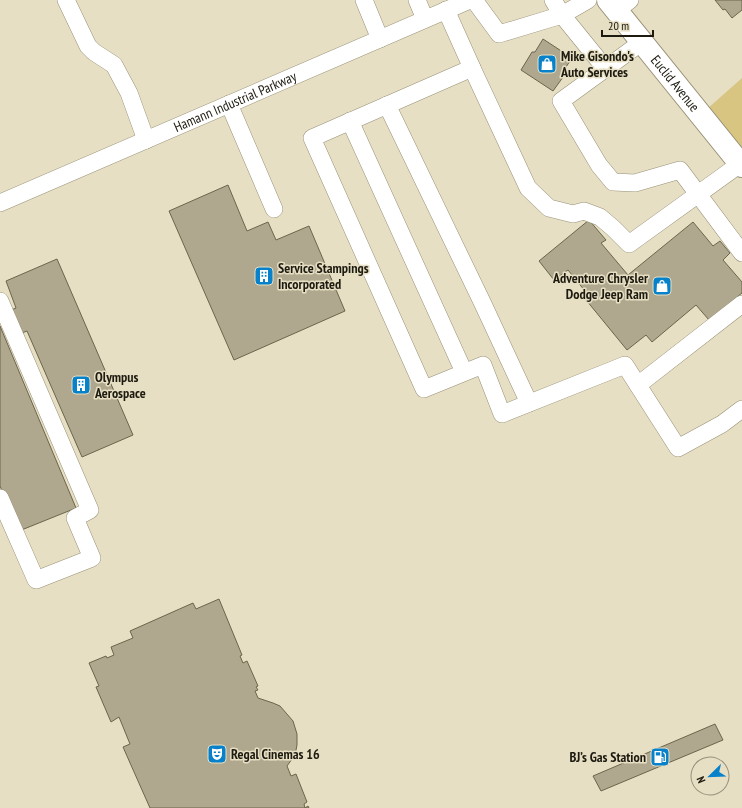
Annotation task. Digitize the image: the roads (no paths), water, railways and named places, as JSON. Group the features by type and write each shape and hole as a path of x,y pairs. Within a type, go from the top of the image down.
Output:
{"main road":[{"name":"Euclid Avenue","path":"618,3 642,42 741,165"}],"street":[{"path":"66,0 88,46 94,52 114,65 129,93 146,140"},
{"path":"364,0 380,39"},
{"path":"417,0 425,19"},
{"name":"Hamann Industrial Parkway","path":"0,203 470,0"},
{"path":"474,0 499,34 562,15 588,0"},
{"path":"553,0 562,15 605,68"},
{"path":"446,10 528,188 549,208 573,214 584,211 600,217 629,244 741,165"},
{"path":"642,42 561,101 599,165 613,182 635,183 680,170 742,253"},
{"path":"472,68 312,138 424,389 483,365 502,414 625,366 678,448 722,424 742,409"},
{"path":"229,104 274,209"},
{"path":"387,105 470,276 529,403"},
{"path":"350,122 464,372"},
{"path":"0,301 90,510 75,518 92,558 36,580 0,498"},
{"path":"638,385 742,304"}],"place":[{"name":"Mike Gisondo's Auto Services","path":"547,64"},
{"name":"Service Stampings Incorporated","path":"264,276"},
{"name":"Adventure Chrysler Dodge Jeep Ram","path":"662,286"},
{"name":"Olympus Aerospace","path":"81,385"},
{"name":"Regal Cinemas 16","path":"217,754"},
{"name":"BJ’s Gas Station","path":"660,757"}]}
